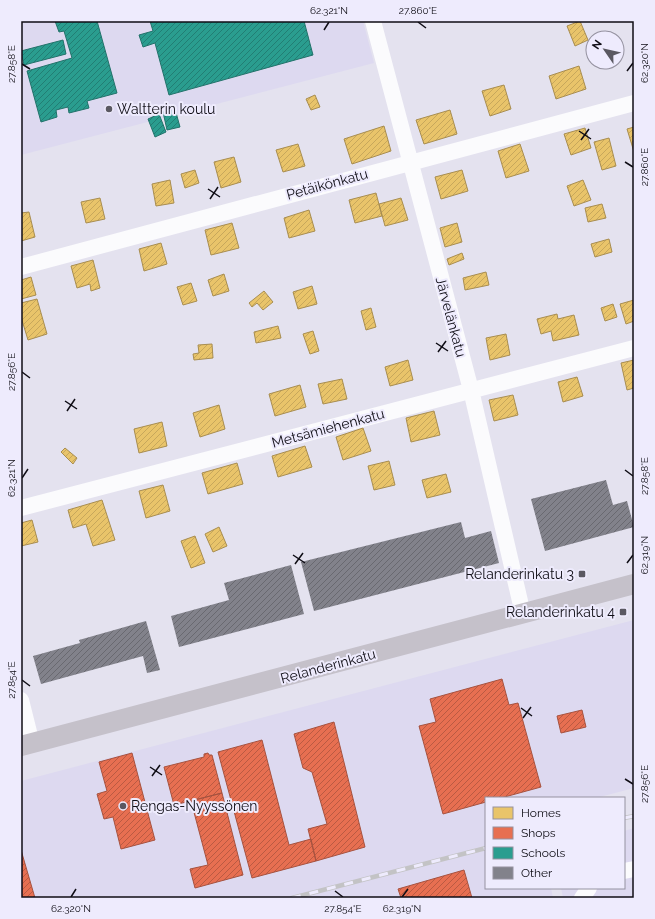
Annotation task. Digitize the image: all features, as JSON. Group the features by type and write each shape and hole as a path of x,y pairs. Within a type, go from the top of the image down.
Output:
{"main road":[{"name":"Relanderinkatu","path":"26,745 634,584"}],"street":[{"name":"Järvelänkatu","path":"373,21 471,390 523,614"},
{"name":"Petäikönkatu","path":"21,267 634,103"},
{"name":"Metsämiehenkatu","path":"21,508 634,348"},
{"path":"21,700 26,745"},
{"path":"582,898 588,889"}],"shaded area":[{"name":"Waltterin koulu","path":"21,21 363,21 374,63 21,155"},
{"path":"634,620 634,788 600,797 485,797 485,889 551,889 553,898 21,898 21,781"},
{"path":"634,828 634,898 563,898 561,889 625,889 625,831"}],"building: Homes":[{"path":"580,21 585,33 585,41 575,46 567,26"},
{"path":"579,66 586,89 556,99 549,76"},
{"path":"504,85 511,109 490,116 482,91"},
{"path":"315,95 320,107 311,110 306,99"},
{"path":"450,110 457,134 424,144 416,120"},
{"path":"384,126 391,151 352,164 344,139"},
{"path":"634,127 634,152 627,129"},
{"path":"585,128 591,148 571,155 564,134"},
{"path":"609,138 616,166 602,170 594,142"},
{"path":"298,144 305,166 283,172 276,150"},
{"path":"520,144 529,171 506,178 498,151"},
{"path":"234,157 241,182 221,188 214,162"},
{"path":"195,170 199,183 185,188 181,174"},
{"path":"462,170 468,191 441,199 435,177"},
{"path":"170,180 174,203 156,206 152,184"},
{"path":"583,180 591,200 574,206 567,186"},
{"path":"376,193 382,216 355,223 349,200"},
{"path":"100,198 105,219 86,223 81,202"},
{"path":"401,198 408,220 385,226 379,204"},
{"path":"602,204 606,218 588,222 585,208"},
{"path":"309,210 315,231 289,238 284,218"},
{"path":"29,212 35,237 21,241 21,213"},
{"path":"232,223 239,248 211,255 205,230"},
{"path":"457,223 462,242 445,247 440,228"},
{"path":"609,239 612,252 595,257 591,244"},
{"path":"161,243 167,264 144,271 139,249"},
{"path":"462,253 464,259 449,265 447,259"},
{"path":"93,260 100,288 91,291 90,284 77,288 71,266"},
{"path":"486,272 489,285 465,290 463,278"},
{"path":"224,274 229,291 213,296 208,280"},
{"path":"31,277 36,295 21,299 21,280"},
{"path":"191,283 197,301 183,305 177,287"},
{"path":"312,286 317,304 298,309 293,292"},
{"path":"264,291 273,302 263,310 257,303 252,307 249,303"},
{"path":"37,299 47,334 28,340 21,317 21,303"},
{"path":"634,300 634,321 626,324 620,304"},
{"path":"613,304 617,317 605,321 601,308"},
{"path":"371,308 376,327 366,330 361,311"},
{"path":"557,314 558,319 574,315 579,335 553,341 551,331 541,334 537,319"},
{"path":"278,326 281,338 256,343 254,332"},
{"path":"313,331 319,351 310,354 303,334"},
{"path":"506,334 510,355 490,360 486,338"},
{"path":"212,344 213,358 194,360 193,354 199,353 198,345"},
{"path":"408,360 413,380 390,386 385,367"},
{"path":"634,360 634,388 627,390 621,363"},
{"path":"577,377 583,396 563,402 558,382"},
{"path":"342,379 347,399 323,404 318,384"},
{"path":"300,385 306,407 275,416 269,394"},
{"path":"513,395 518,415 494,421 489,400"},
{"path":"219,405 225,429 200,437 193,413"},
{"path":"434,411 440,435 411,442 406,418"},
{"path":"162,422 167,446 139,453 134,429"},
{"path":"363,428 371,451 343,460 336,437"},
{"path":"305,446 312,467 278,477 272,456"},
{"path":"65,448 77,458 73,464 61,452"},
{"path":"389,461 395,485 374,490 368,466"},
{"path":"237,463 243,484 208,494 202,473"},
{"path":"446,474 451,492 427,498 422,480"},
{"path":"163,485 170,511 146,518 139,491"},
{"path":"102,500 115,540 93,546 86,524 73,528 68,510"},
{"path":"32,520 38,542 21,546 21,523"},
{"path":"219,527 227,546 213,552 205,534"},
{"path":"195,536 205,563 191,568 181,541"}],"building: Shops":[{"path":"502,679 509,705 518,703 541,787 505,797 485,797 485,802 443,814 419,726 436,722 430,699"},
{"path":"582,710 586,727 561,733 557,716"},
{"path":"334,722 365,847 316,861 308,829 327,824 312,772 303,768 294,734"},
{"path":"262,740 289,845 311,839 316,861 252,878 218,752"},
{"name":"Rengas-Nyyssönen","path":"132,753 155,840 121,849 113,817 104,819 97,794 107,791 99,762"},
{"path":"208,753 209,755 212,755 222,793 174,805 164,767 204,757 204,754"},
{"path":"222,793 243,875 195,888 190,869 208,865 191,801"},
{"path":"21,850 35,898 21,898"},
{"path":"464,870 472,898 401,898 398,889"}],"building: Schools":[{"path":"55,21 97,21 117,93 87,101 89,108 69,113 68,107 56,110 57,117 41,122 27,71 72,58 64,31 59,32"},
{"path":"150,21 304,21 313,55 169,95 155,43 143,47 139,35 153,31"},
{"path":"63,40 66,54 24,65 21,51"},
{"path":"175,109 180,127 167,130 163,112"},
{"path":"159,114 166,132 155,137 148,119"}],"building: Other":[{"path":"606,480 613,505 627,501 634,527 545,551 531,499"},
{"path":"461,522 465,538 491,531 499,563 314,611 301,562"},
{"path":"291,565 304,614 179,647 171,616 229,600 224,583"},
{"path":"146,621 160,670 147,673 143,656 41,684 33,656 80,643 79,640"}],"railway":[{"path":"625,818 634,816"},
{"path":"292,898 485,848"}],"place":[{"name":"Waltterin koulu","path":"109,109"},
{"name":"Relanderinkatu 3","path":"582,574"},
{"name":"Relanderinkatu 4","path":"623,612"},
{"name":"Rengas-Nyyssönen","path":"123,806"}]}
